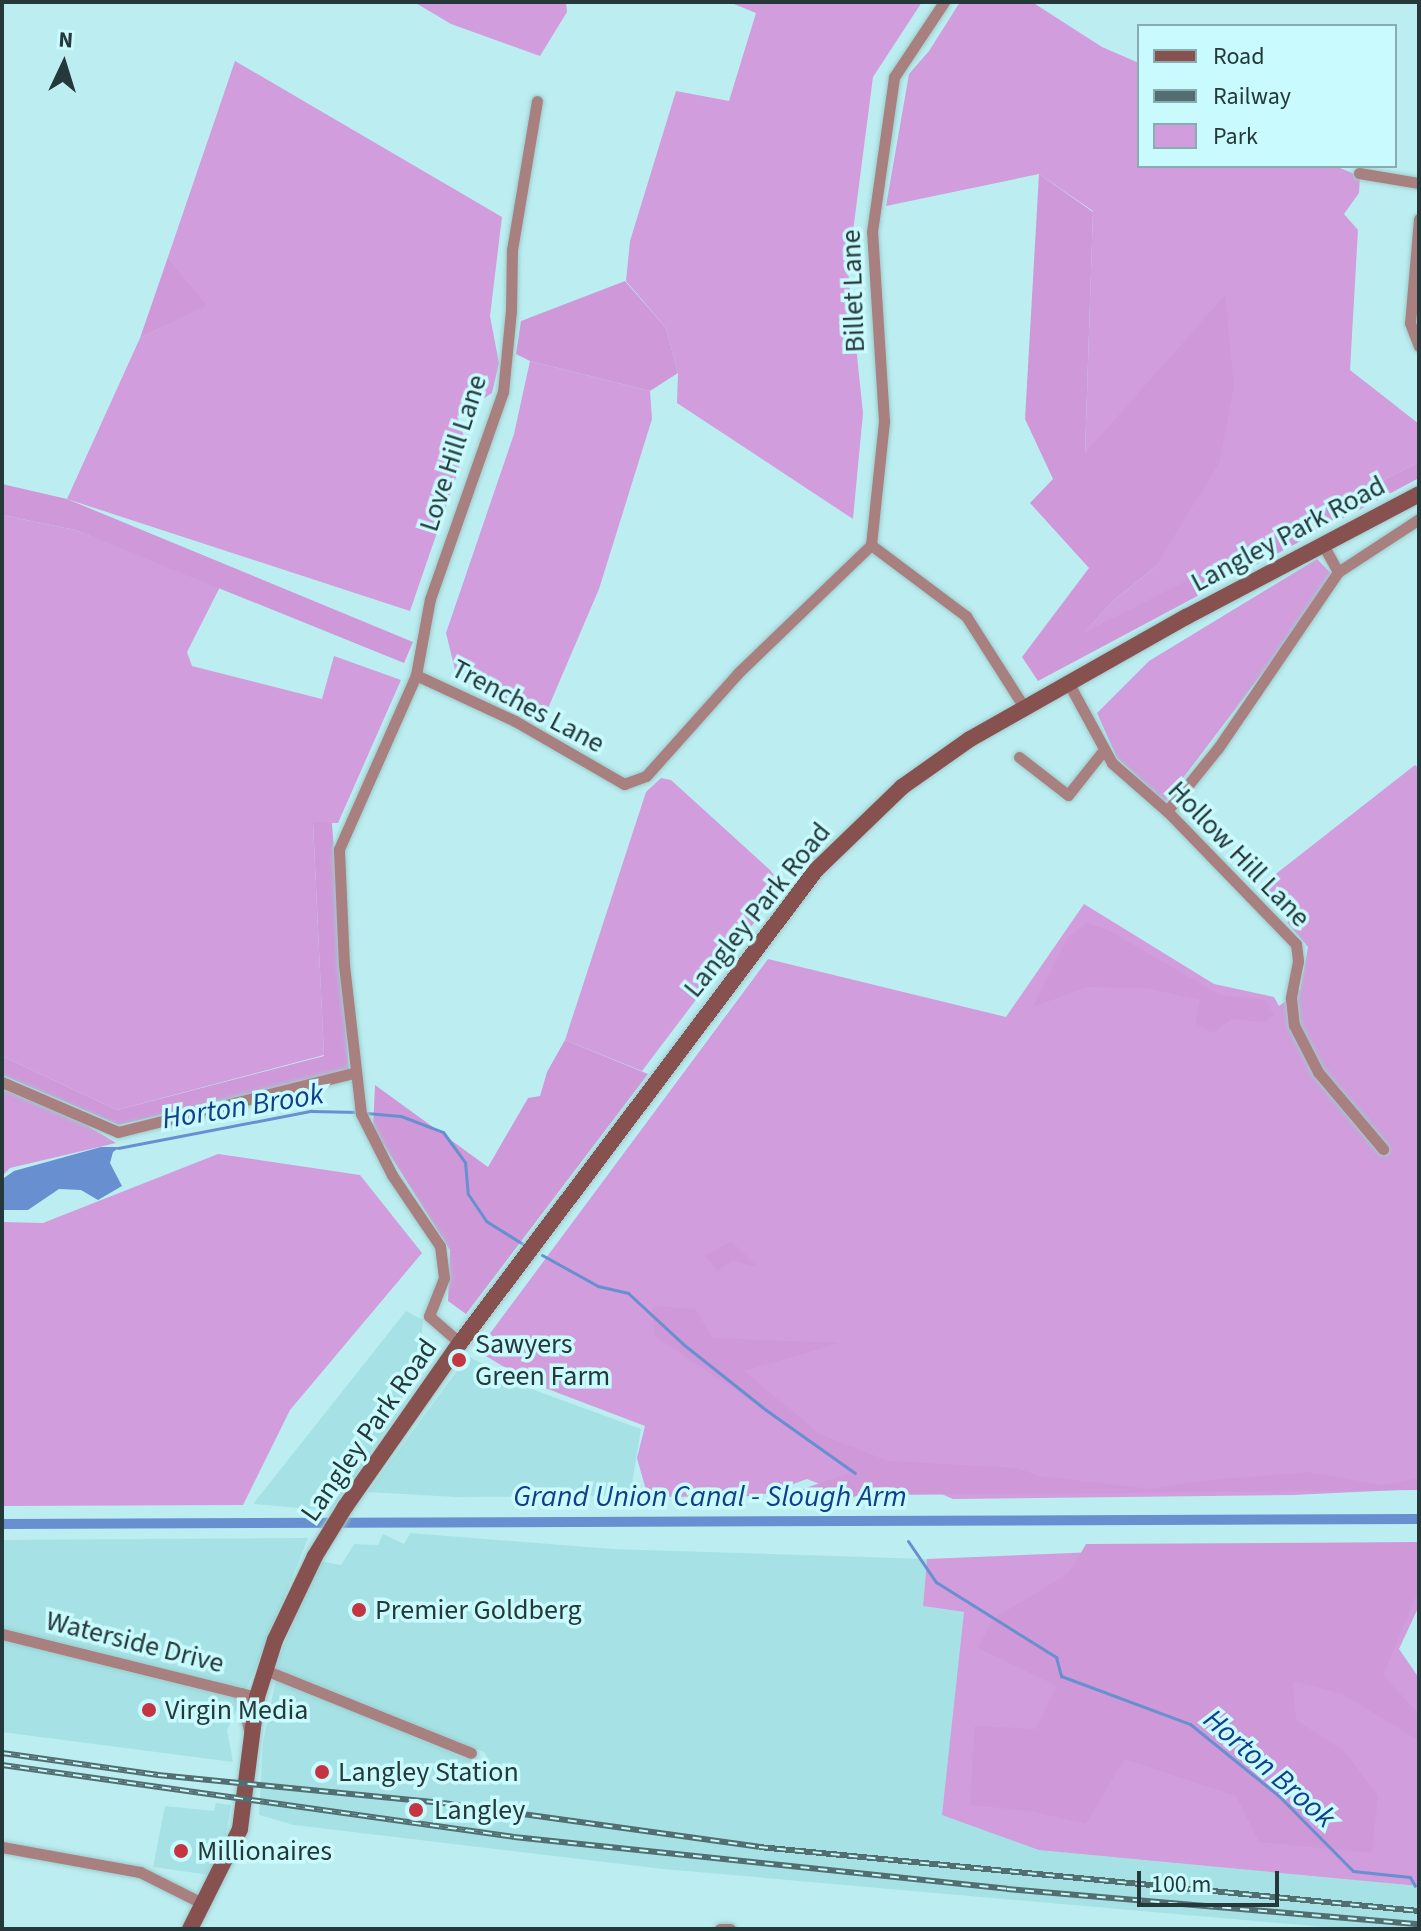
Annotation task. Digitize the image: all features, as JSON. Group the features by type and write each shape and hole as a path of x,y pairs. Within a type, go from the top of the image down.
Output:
{"main road":[{"name":"Langley Park Road","path":"190,1929 235,1840 245,1811 250,1736 249,1695 265,1670 319,1550 345,1507 460,1343 816,870 902,787 970,739 1322,543 1419,494"}],"street":[{"name":"Billet Lane","path":"871,545 884,421 872,232 894,77 944,2"},
{"name":"Love Hill Lane","path":"416,675 430,599 503,392 511,311 512,250 537,101"},
{"path":"1359,173 1419,183"},
{"path":"1419,219 1410,323 1419,346"},
{"path":"1167,811 1218,748 1338,572 1419,519"},
{"path":"1322,543 1338,572"},
{"name":"Trenches Lane","path":"460,1343 429,1316 444,1278 440,1246 399,1186 360,1112 344,965 339,849 416,675 515,721 624,784 646,776 738,673 871,545"},
{"path":"871,545 966,616 1024,707"},
{"name":"Hollow Hill Lane","path":"1069,684 1103,751 1167,811 1296,944 1298,961 1291,998 1294,1025 1318,1072 1383,1149"},
{"path":"1019,757 1068,795 1103,751"},
{"path":"2,1082 118,1132 356,1072"},
{"name":"Waterside Drive","path":"2,1634 249,1695"},
{"path":"265,1670 471,1753"},
{"path":"2,1847 140,1872 204,1904"},
{"path":"720,1929 730,1929"}],"shaded area":[{"path":"1039,174 1093,212 1085,453 1225,295 1234,387 1219,463 1155,567 1113,601 1084,633 1419,462 1419,478 1038,681 1022,657 1089,568 1030,503 1053,479 1025,419"},
{"path":"168,257 207,306 140,338"},
{"path":"625,281 666,328 678,373 650,391 530,361 516,354 521,321"},
{"path":"2,484 67,499 413,642 404,663 75,530 2,515"},
{"path":"313,822 332,823 349,1070 119,1125 2,1075 2,1056 117,1110 324,1056"},
{"path":"1087,923 1108,930 1220,995 1265,1000 1274,1015 1263,1022 1232,1019 1213,1033 1195,1023 1200,1000 1146,988 1087,987 1033,1007 1068,937"},
{"path":"565,1040 648,1074 466,1314 448,1301 450,1250 373,1128 375,1085 488,1167 528,1098 540,1096 547,1072"},
{"path":"731,1241 758,1267 732,1261 717,1271 706,1256"},
{"path":"652,1306 695,1309 713,1338 839,1343 744,1371 820,1434 888,1461 1018,1468 1038,1476 1151,1489 1200,1481 1308,1472 1381,1485 1419,1478 1419,1490 782,1496 850,1473 797,1432 655,1336"},
{"path":"406,1311 423,1320 419,1363 408,1397 330,1511 253,1504"},
{"path":"468,1356 526,1387 641,1429 630,1496 455,1497 368,1492"},
{"path":"410,1533 613,1549 927,1559 923,1606 964,1612 1382,1882 1419,1886 1419,1929 1346,1929 663,1869 294,1825 259,1815 263,1743 276,1679 464,1758 488,1759 484,1752 274,1669 319,1561 341,1565 354,1544 378,1545 383,1534 404,1544"},
{"path":"308,1538 255,1670 227,1730 233,1762 2,1732 2,1540"},
{"path":"1419,1542 1419,1589 1383,1675 1419,1714 1419,1741 1343,1694 1293,1681 1296,1720 1344,1751 1378,1796 1372,1853 1259,1842 1236,1796 1124,1759 1086,1824 1030,1811 970,1805 975,1726 1036,1729 1057,1686 978,1648 993,1619 1069,1573 1086,1544"},
{"path":"216,1803 231,1805 223,1853 210,1875 153,1867 165,1806 214,1811"}],"green space":[{"path":"414,2 566,2 567,12 540,56 451,24"},
{"path":"729,2 922,2 873,77 848,270 863,413 853,519 677,403 678,373 666,328 626,281 630,241 676,91 729,101 756,13"},
{"path":"960,2 1032,2 1102,47 1137,62 1137,168 1340,168 1360,176 1359,193 1344,214 1358,230 1350,370 1419,424 1419,462 1082,635 1113,601 1155,567 1225,296 1085,454 1093,211 1039,174 886,206 909,74 929,51"},
{"path":"235,61 502,217 490,316 499,363 492,393 457,416 467,445 410,611 67,499 140,338 206,306 168,257"},
{"path":"530,361 650,391 652,419 599,589 543,720 457,678 446,633 514,434"},
{"path":"2,515 75,530 220,587 187,652 192,666 322,699 334,656 401,680 338,823 313,823 324,1055 117,1110 2,1056"},
{"path":"1317,559 1335,577 1165,802 1117,758 1097,713 1149,661"},
{"path":"1415,765 1419,769 1419,1489 1293,1495 953,1499 914,1482 853,1497 807,1479 759,1496 648,1497 637,1458 645,1426 532,1383 477,1351 768,959 1006,1017 1084,904 1214,984 1274,997 1279,1006 1300,990 1308,947 1258,888"},
{"path":"661,778 671,780 770,870 782,886 642,1071 565,1040 646,792"},
{"path":"2,1084 75,1118 116,1143 10,1168 2,1176"},
{"path":"218,1154 360,1175 422,1253 290,1410 243,1505 2,1506 2,1222 43,1223"},
{"path":"1146,1550 1419,1550 1419,1606 1399,1649 1419,1678 1419,1886 1039,1850 942,1815 964,1612 923,1606 927,1559"}],"water":[{"path":"101,1147 120,1147 113,1152 110,1163 122,1186 98,1200 81,1190 59,1189 28,1210 2,1210 4,1178 14,1171"}],"waterway":[{"name":"Horton Brook","path":"118,1148 311,1111 358,1112"},
{"name":"Horton Brook","path":"366,1113 401,1116 443,1132 465,1162 468,1194 486,1221 523,1244"},
{"name":"Horton Brook","path":"542,1255 598,1286 628,1293 683,1344 766,1410 855,1473"},
{"name":"Grand Union Canal - Slough Arm","path":"2,1524 1419,1519"},
{"name":"Horton Brook","path":"908,1541 936,1582 1056,1657 1061,1676 1190,1724 1279,1796 1353,1871 1410,1877 1415,1886"}],"railway":[{"path":"2,1753 158,1775 443,1803 759,1847 1419,1911"},
{"path":"2,1765 514,1837 1007,1889 1419,1924"}],"place":[{"name":"Sawyers Green Farm","path":"459,1360"},
{"name":"Premier Goldberg","path":"359,1610"},
{"name":"Virgin Media","path":"149,1710"},
{"name":"Langley Station","path":"322,1772"},
{"name":"Langley","path":"416,1810"},
{"name":"Millionaires","path":"181,1851"}]}
